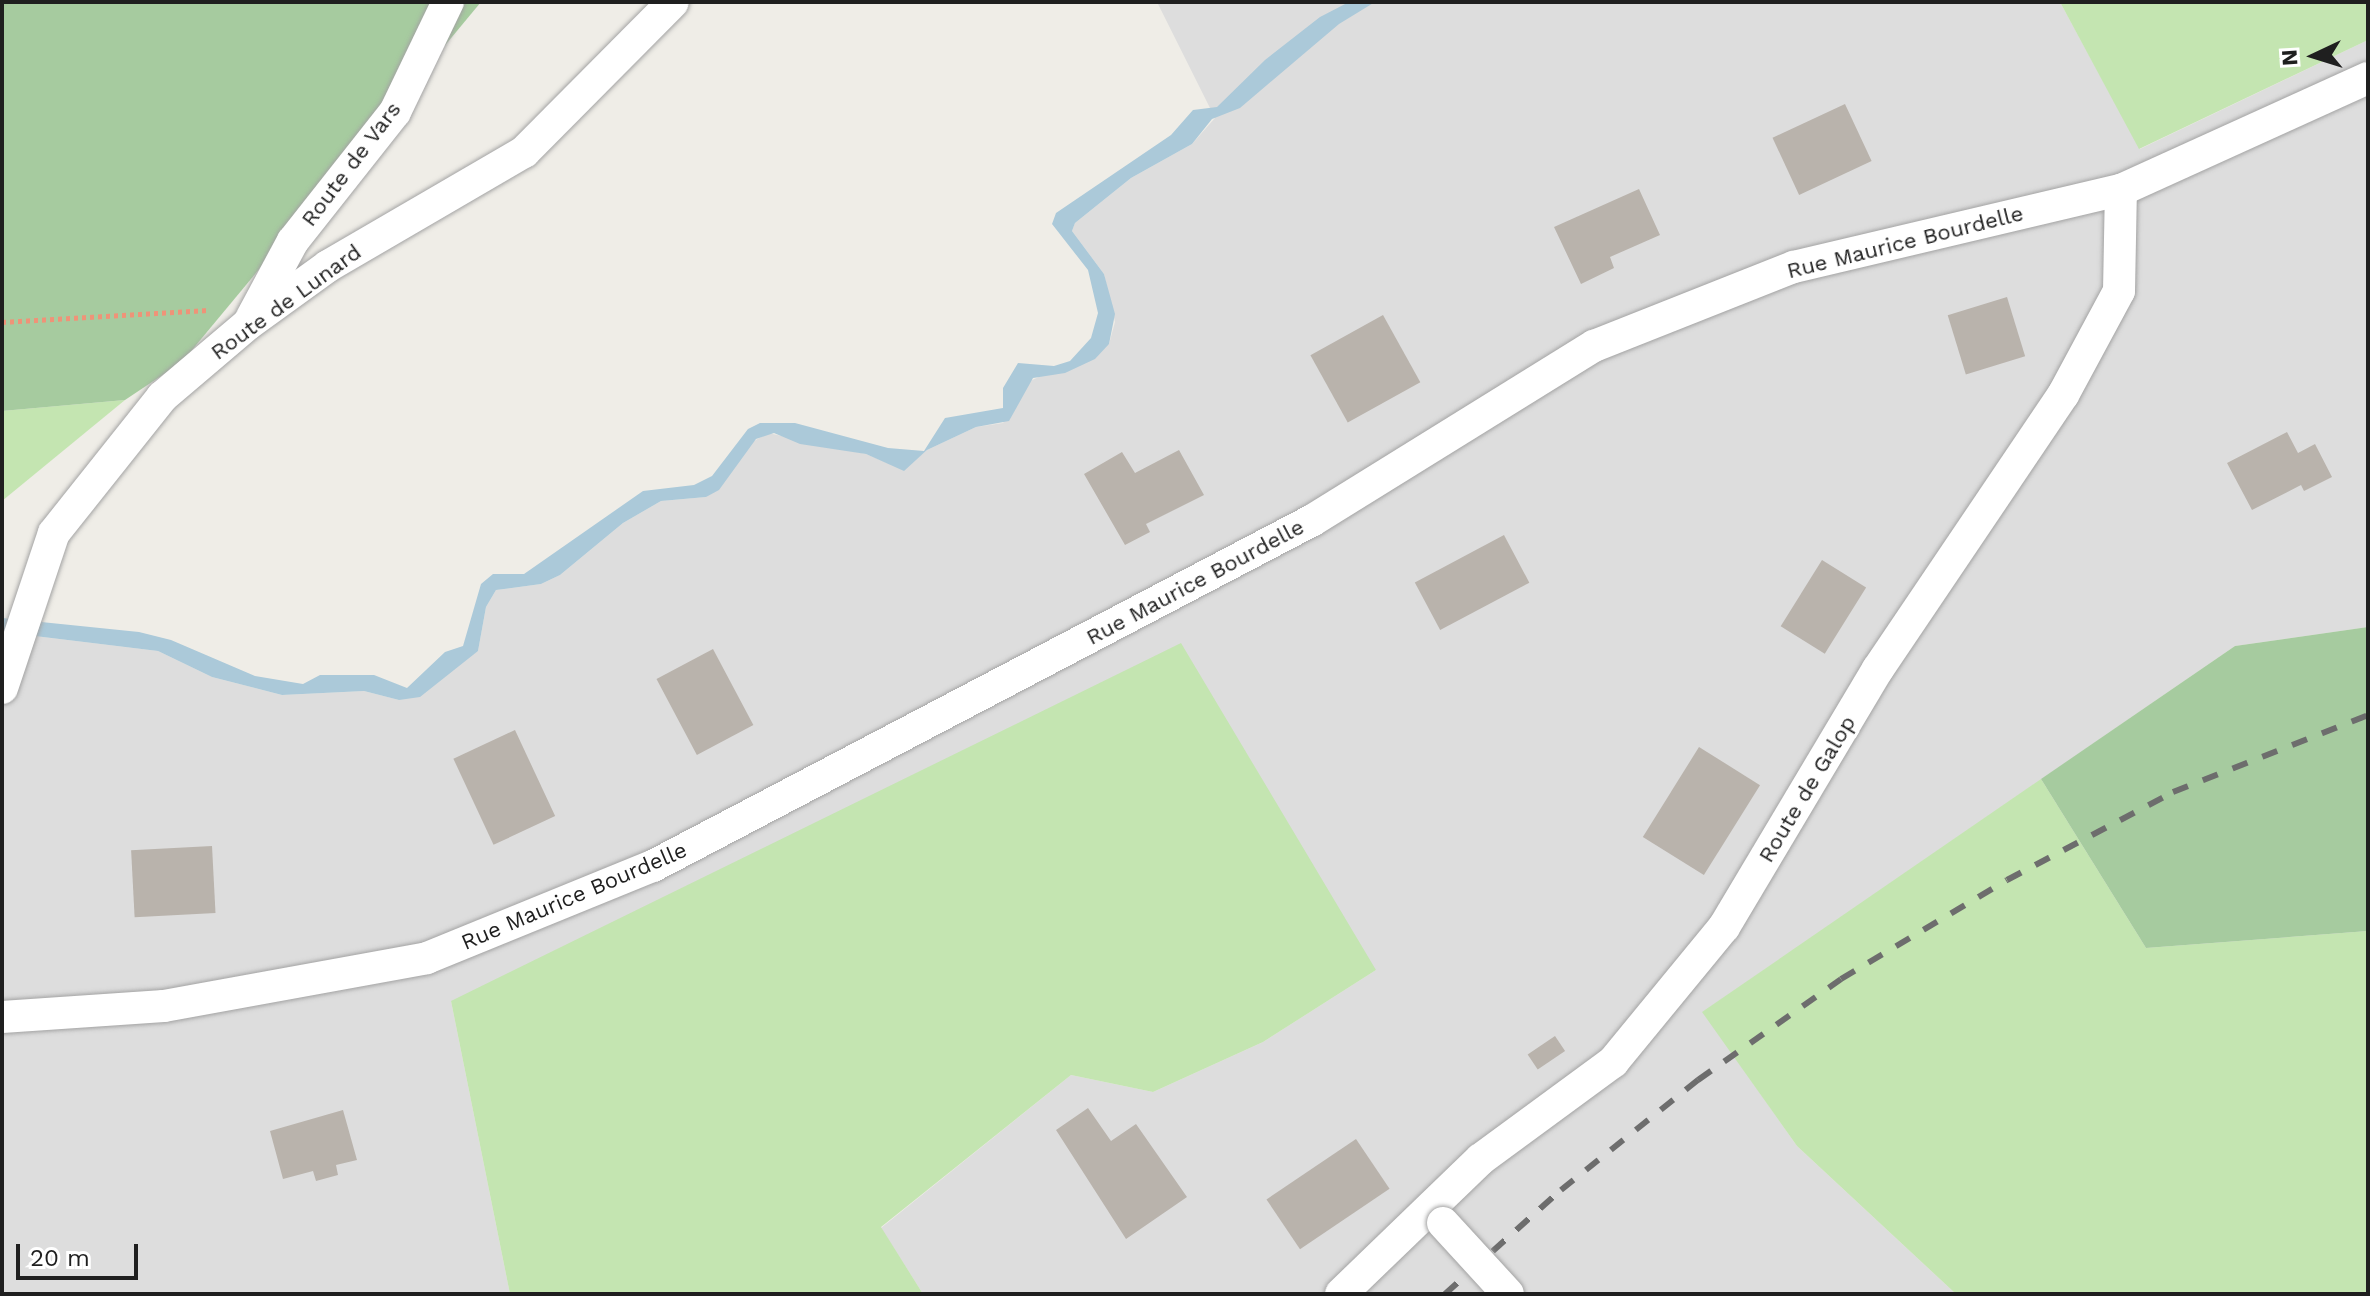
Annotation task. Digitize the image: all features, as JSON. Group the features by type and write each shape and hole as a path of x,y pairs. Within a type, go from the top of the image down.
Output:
{"street":[{"name":"Route de Vars","path":"248,324 293,241 395,112 448,2"},
{"name":"Route de Lunard","path":"2,688 54,533 162,397 248,324 328,266 524,152 673,2"},
{"name":"Rue Maurice Bourdelle","path":"2,1017 164,1006 427,958 653,866 1285,535 1594,346 1794,267 2121,190 2368,78"},
{"name":"Route de Galop","path":"1341,1294 1436,1215 1481,1159 1613,1062 1724,927 1878,669 2063,395 2119,291 2121,190"},
{"path":"1436,1215 1508,1294"}],"path":[{"path":"2,322 211,309 248,324"}],"shaded area":[{"path":"1157,2 2060,2 2140,149 2368,40 2368,627 2235,646 1703,1012 1797,1146 1956,1294 923,1294 881,1228 1071,1075 1153,1092 1263,1042 1376,970 451,1001 510,1294 2,1294 2,632 158,651 212,677 282,695 364,691 399,700 478,651 486,607 496,590 541,584 560,575 623,523 661,501 706,497 747,445 768,433 866,454 904,470 927,450 976,427 1003,423 1026,383 1109,344 1115,322 1104,274 1072,231 1075,223 1131,178 1192,144 1215,118"}],"green space":[{"path":"2,2 481,2 182,362 125,400 2,411"},
{"path":"2060,2 2368,2 2368,40 2139,149"},
{"path":"125,400 2,501 2,411"},
{"path":"2368,627 2368,931 2146,948 2041,779 2235,646"},
{"path":"1181,643 1376,970 1263,1042 1153,1092 1071,1075 881,1227 923,1294 510,1294 451,1001"},
{"path":"2041,779 2146,948 2368,931 2368,1294 1956,1294 1797,1146 1702,1012"}],"water":[{"path":"1349,2 1375,2 1339,24 1240,108 1212,119 1192,144 1131,178 1075,223 1072,231 1104,274 1115,314 1109,344 1095,359 1065,373 1033,378 1009,421 976,427 927,450 904,471 866,454 800,444 774,433 756,439 719,490 706,497 661,501 623,523 560,575 541,584 496,590 486,607 478,651 420,697 399,700 364,691 282,695 212,677 158,651 2,632 2,618 139,632 171,640 255,676 303,684 320,675 374,675 407,688 445,652 463,646 481,584 493,574 524,574 643,491 694,485 712,476 748,429 760,423 795,423 888,448 924,451 945,418 1003,408 1003,388 1018,363 1054,366 1070,361 1091,338 1098,313 1088,270 1052,224 1056,213 1171,135 1193,110 1217,107 1265,60 1320,17"}],"building":[{"path":"1845,104 1872,161 1799,195 1772,138"},
{"path":"1639,189 1660,235 1610,257 1614,268 1581,284 1554,227"},
{"path":"2007,297 2025,356 1966,374 1948,315"},
{"path":"1383,315 1420,382 1348,423 1310,355"},
{"path":"2287,432 2298,453 2315,444 2332,477 2304,491 2301,485 2252,510 2227,463"},
{"path":"1179,450 1204,495 1146,524 1150,532 1125,545 1084,474 1122,452 1135,473"},
{"path":"1504,535 1529,583 1440,630 1415,582"},
{"path":"1822,560 1866,588 1825,654 1781,626"},
{"path":"713,649 753,725 697,755 656,679"},
{"path":"515,730 555,816 494,845 453,759"},
{"path":"1699,747 1760,785 1704,875 1643,837"},
{"path":"212,846 216,913 135,917 131,850"},
{"path":"1555,1036 1565,1051 1538,1069 1528,1054"},
{"path":"1088,1108 1111,1141 1136,1124 1187,1197 1126,1239 1056,1130"},
{"path":"343,1110 357,1160 336,1165 338,1175 316,1181 313,1171 283,1179 270,1131"},
{"path":"1356,1139 1390,1189 1300,1249 1266,1199"}],"railway":[{"path":"1445,1294 1561,1190 1698,1080 1841,979 2007,880 2173,792 2368,715"}]}
